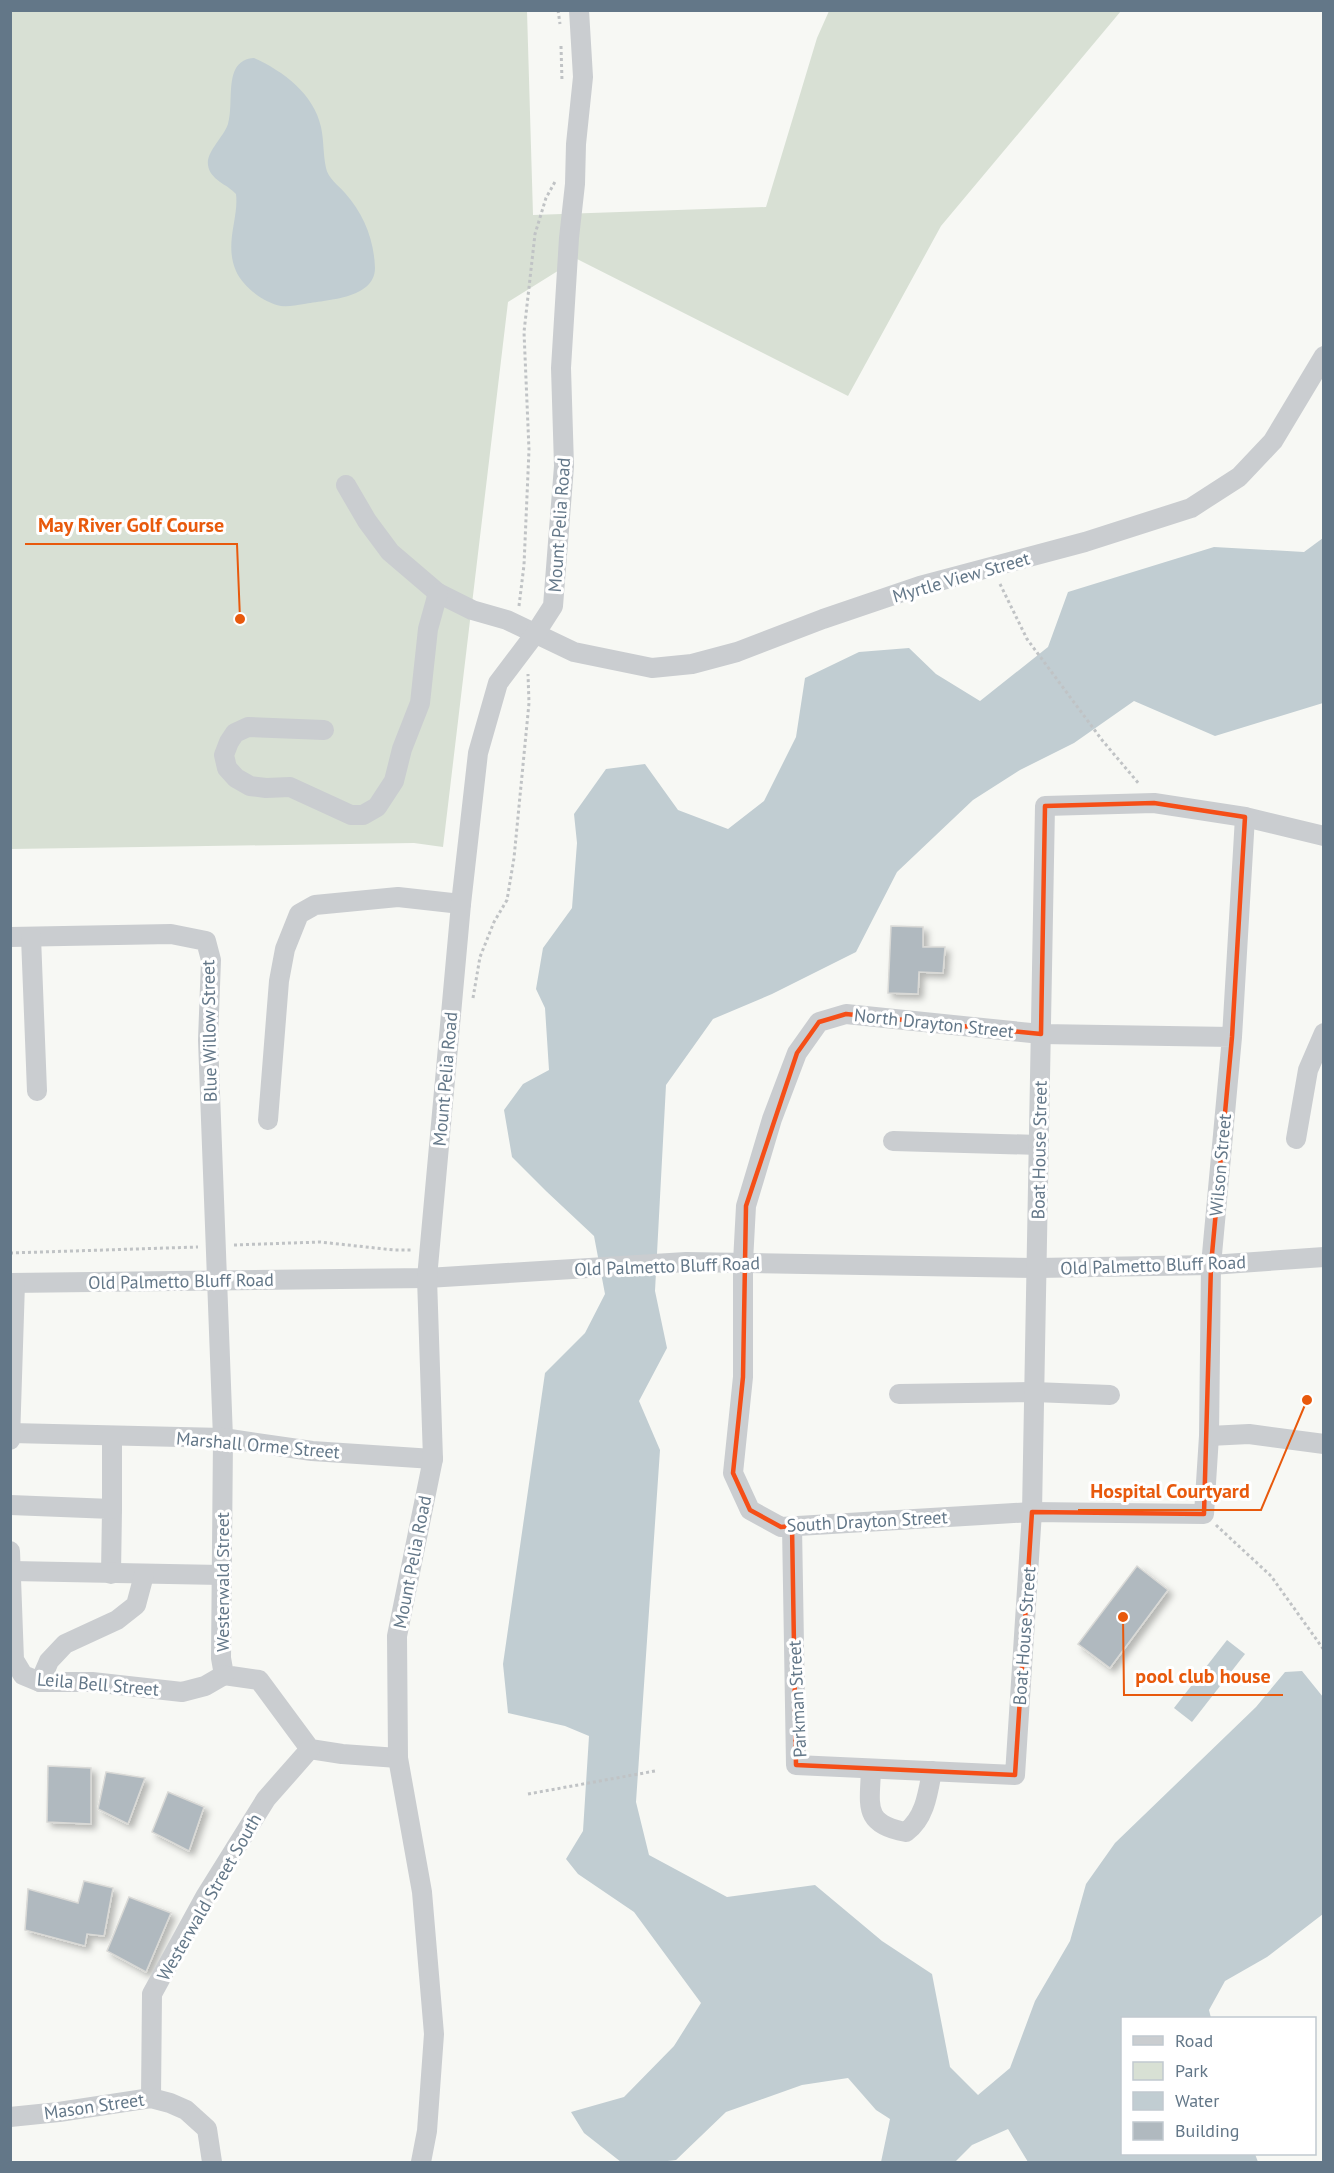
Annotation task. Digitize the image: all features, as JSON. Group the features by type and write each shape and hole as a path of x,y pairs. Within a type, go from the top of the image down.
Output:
{"street":[{"name":"Mount Pelia Road","path":"421,2163 427,2131 434,2034 422,1892 398,1758 397,1636 433,1459 427,1278 461,904 478,753 498,683 553,606 564,466 561,368 576,144 583,77 579,10"},
{"name":"Myrtle View Street","path":"346,485 367,521 390,552 438,593 472,610 507,620 574,652 652,668 692,664 737,652 823,619 920,586 1085,542 1191,508 1239,477 1273,441 1323,356"},
{"path":"324,730 248,727 235,733 229,742 224,755 227,768 236,778 250,786 290,787 351,815 363,815 376,807 394,781 402,748 420,703 429,629 438,593"},
{"name":"Boat House Street","path":"1015,1775 1032,1512 1045,806 1154,802 1245,817 1323,836"},
{"name":"Wilson Street","path":"1204,1514 1209,1436 1211,1265 1232,1037 1245,817"},
{"path":"268,1120 279,981 285,949 299,914 315,905 398,897 461,904"},
{"name":"Blue Willow Street","path":"10,937 171,934 206,941 211,960 208,1040 216,1281"},
{"path":"31,937 37,1091"},
{"name":"North Drayton Street","path":"743,1262 746,1206 772,1119 797,1053 819,1022 846,1014 1041,1034 1232,1037"},
{"path":"1296,1138 1308,1070 1323,1034"},
{"path":"893,1141 1039,1145"},
{"name":"Old Palmetto Bluff Road","path":"13,1283 427,1278 686,1262 1037,1268 1211,1265 1323,1257"},
{"name":"South Drayton Street","path":"743,1262 743,1377 733,1473 750,1510 781,1527 1032,1512 1204,1514"},
{"name":"Westerwald Street","path":"216,1281 224,1438 221,1575 221,1659 224,1675 259,1680 310,1749"},
{"path":"10,1440 13,1283"},
{"path":"899,1394 1034,1392 1110,1395"},
{"name":"Marshall Orme Street","path":"11,1433 224,1438 312,1451 433,1459"},
{"path":"1209,1436 1249,1434 1323,1444"},
{"path":"111,1574 112,1436"},
{"path":"10,1505 112,1509"},
{"name":"Parkman Street","path":"792,1526 796,1765 1015,1775"},
{"name":"Leila Bell Street","path":"10,1551 14,1660 23,1675 40,1682 92,1682 182,1692 205,1686 224,1675"},
{"path":"12,1571 221,1575"},
{"path":"40,1682 50,1661 65,1644 117,1620 136,1605 144,1575"},
{"path":"310,1749 398,1758"},
{"name":"Westerwald Street South","path":"151,2098 152,1994 205,1897 266,1799 310,1749"},
{"path":"871,1769 872,1816 890,1829 906,1832 921,1814 928,1794 932,1771"},
{"name":"Mason Street","path":"10,2116 59,2112 151,2098 186,2110 207,2129 212,2163"}],"path":[{"path":"992,567 1027,639 1102,740 1154,802"},
{"path":"1204,1514 1271,1576 1323,1650"},
{"path":"528,1794 655,1771"}],"highlighted area":[{"path":"1154,803 1245,817 1232,1037 1211,1265 1204,1514 1032,1512 1015,1775 796,1765 792,1526 781,1527 750,1510 733,1473 743,1377 746,1206 797,1053 819,1022 846,1014 1041,1034 1045,806"}],"green space":[{"path":"10,11 527,11 533,215 766,207 817,38 829,11 1121,11 941,226 848,396 577,259 508,302 443,847 414,843 11,849"}],"water":[{"path":"254,58 276,70 296,85 312,104 317,115 322,132 327,172 358,210 373,247 375,268 373,278 358,292 336,299 281,306 268,302 255,293 236,271 231,251 236,194 215,178 209,170 208,160 228,124 232,84 237,66"},
{"path":"1323,538 1323,703 1215,736 1134,701 1074,743 1020,770 973,800 897,872 856,952 772,994 713,1019 666,1085 655,1291 667,1348 639,1401 660,1450 636,1802 649,1855 727,1897 815,1885 882,1941 932,1974 950,2067 978,2095 1010,2068 1035,2001 1070,1941 1086,1884 1115,1843 1256,1707 1285,1672 1302,1671 1323,1697 1323,1914 1267,1957 1225,1981 1209,2010 1211,2017 1121,2017 1121,2155 1255,2155 1258,2162 1028,2162 1008,2129 972,2145 955,2162 881,2162 890,2119 876,2110 848,2078 802,2085 726,2112 676,2160 621,2162 584,2133 571,2112 624,2097 674,2046 701,2003 634,1912 578,1874 566,1859 583,1831 589,1736 565,1726 508,1713 503,1664 545,1373 585,1333 605,1294 594,1236 512,1157 504,1110 523,1084 549,1070 545,1008 536,989 543,948 572,908 577,843 574,814 606,769 645,764 678,810 728,829 764,801 796,737 805,678 859,652 909,648 936,674 980,701 1048,647 1068,592 1214,547 1304,552"},
{"path":"1227,1640 1245,1654 1192,1722 1174,1708"}],"building":[{"path":"891,926 923,927 923,947 945,947 943,973 919,972 918,994 888,993"},
{"path":"1137,1566 1168,1590 1110,1668 1078,1644"},
{"path":"48,1766 91,1768 91,1824 47,1822"},
{"path":"106,1772 145,1778 128,1824 98,1809"},
{"path":"168,1792 204,1807 189,1851 152,1832"},
{"path":"84,1881 113,1888 104,1936 87,1934 85,1946 25,1930 28,1889 78,1903"},
{"path":"129,1897 171,1913 146,1972 107,1951"}],"place":[{"name":"May River Golf Course","path":"240,619"},
{"name":"Hospital Courtyard","path":"1307,1400"},
{"name":"pool club house","path":"1123,1617"}]}
